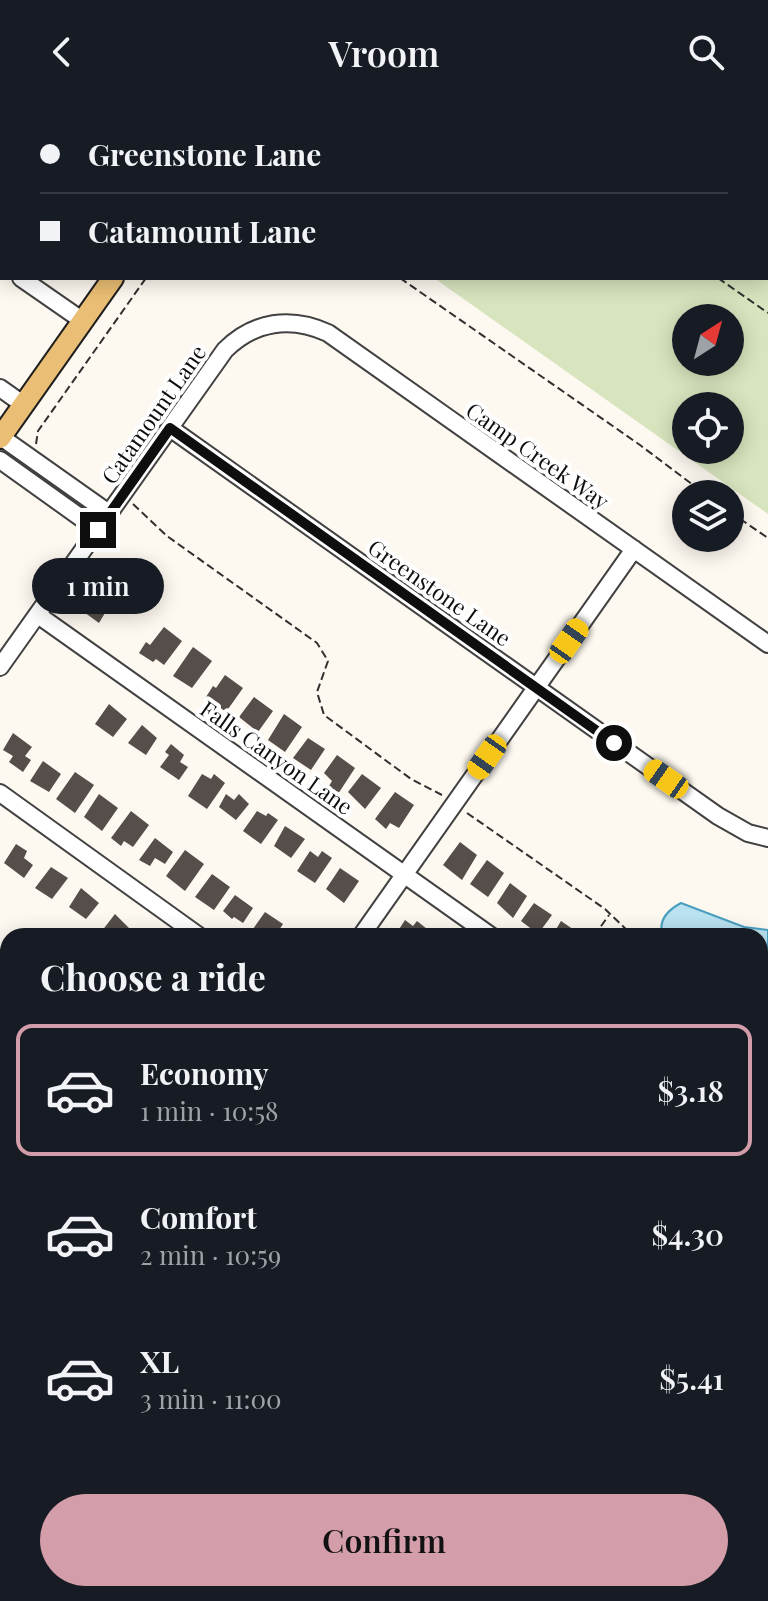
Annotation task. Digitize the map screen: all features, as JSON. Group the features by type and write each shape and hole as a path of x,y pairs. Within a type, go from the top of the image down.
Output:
{"main road":[{"path":"0,437 112,280"}],"street":[{"path":"24,280 83,321"},
{"name":"Catamount Lane","path":"0,667 225,350 245,333 275,323"},
{"name":"Camp Creek Way","path":"275,323 303,324 328,333 768,644"},
{"path":"0,388 24,405"},
{"name":"Greenstone Lane","path":"170,428 718,816 748,833 768,838"},
{"path":"0,437 110,514"},
{"path":"0,460 98,530"},
{"path":"367,928 634,549"},
{"name":"Falls Canyon Lane","path":"38,615 480,928"},
{"path":"0,793 188,928"}],"path":[{"path":"40,450 35,439 38,431 145,280"},
{"path":"403,280 686,480"},
{"path":"721,280 768,313"},
{"path":"123,495 157,529 317,643 328,661 317,692 324,715 411,779 455,804 610,914 625,928"},
{"path":"744,522 768,538"},
{"path":"600,928 610,914"}],"green space":[{"path":"437,280 768,280 768,514 744,497 744,480 720,480 697,464 744,464 744,392 672,392 672,446"}],"water":[{"path":"681,903 752,928 662,928 665,916"}],"building":[{"path":"90,588 111,603 99,623 77,607"},
{"path":"164,627 182,641 164,665 139,653 146,642 150,645"},
{"path":"193,647 212,661 192,688 173,676"},
{"path":"225,675 243,688 226,712 206,697"},
{"path":"254,697 273,711 258,732 239,717"},
{"path":"109,704 127,719 113,737 95,724"},
{"path":"284,714 302,727 285,752 268,740"},
{"path":"142,725 157,738 146,755 128,743"},
{"path":"13,733 32,747 25,756 31,760 23,772 9,762 13,756 3,750"},
{"path":"308,738 325,749 311,770 293,758"},
{"path":"171,744 184,755 180,762 188,767 179,780 160,767 169,755 165,752"},
{"path":"337,755 355,768 338,794 329,786 332,781 324,773"},
{"path":"43,761 61,774 49,792 30,781"},
{"path":"75,772 94,785 75,813 56,799"},
{"path":"202,774 211,779 214,774 225,783 207,809 188,796"},
{"path":"362,774 381,788 365,809 348,792"},
{"path":"395,792 414,805 399,828 390,823 386,829 375,819"},
{"path":"99,794 118,808 102,831 84,817"},
{"path":"226,794 234,800 239,794 249,804 236,820 219,807"},
{"path":"131,811 149,825 133,847 124,841 121,846 111,838"},
{"path":"257,811 266,816 268,813 278,820 261,844 243,831"},
{"path":"285,826 305,839 291,858 274,846"},
{"path":"155,838 173,852 165,864 155,858 150,866 139,860"},
{"path":"460,842 477,855 462,880 443,865"},
{"path":"16,844 27,851 24,858 33,865 24,878 4,863"},
{"path":"185,850 204,864 185,891 166,876"},
{"path":"310,851 318,857 322,851 332,858 315,883 297,871"},
{"path":"487,860 504,873 488,897 470,884"},
{"path":"51,867 68,878 52,899 35,888"},
{"path":"340,868 359,881 344,903 326,889"},
{"path":"212,874 230,887 214,910 195,897"},
{"path":"510,883 527,896 513,918 497,903"},
{"path":"81,888 99,903 86,919 69,907"},
{"path":"235,895 253,908 243,923 223,911"},
{"path":"534,903 552,915 542,928 530,928 521,921"},
{"path":"265,912 283,924 280,928 254,928"},
{"path":"115,914 129,928 104,928"},
{"path":"405,920 413,926 417,921 426,928 400,928"},
{"path":"561,921 571,928 557,928"}],"route":[{"path":"98,530 170,428 614,743"}]}
